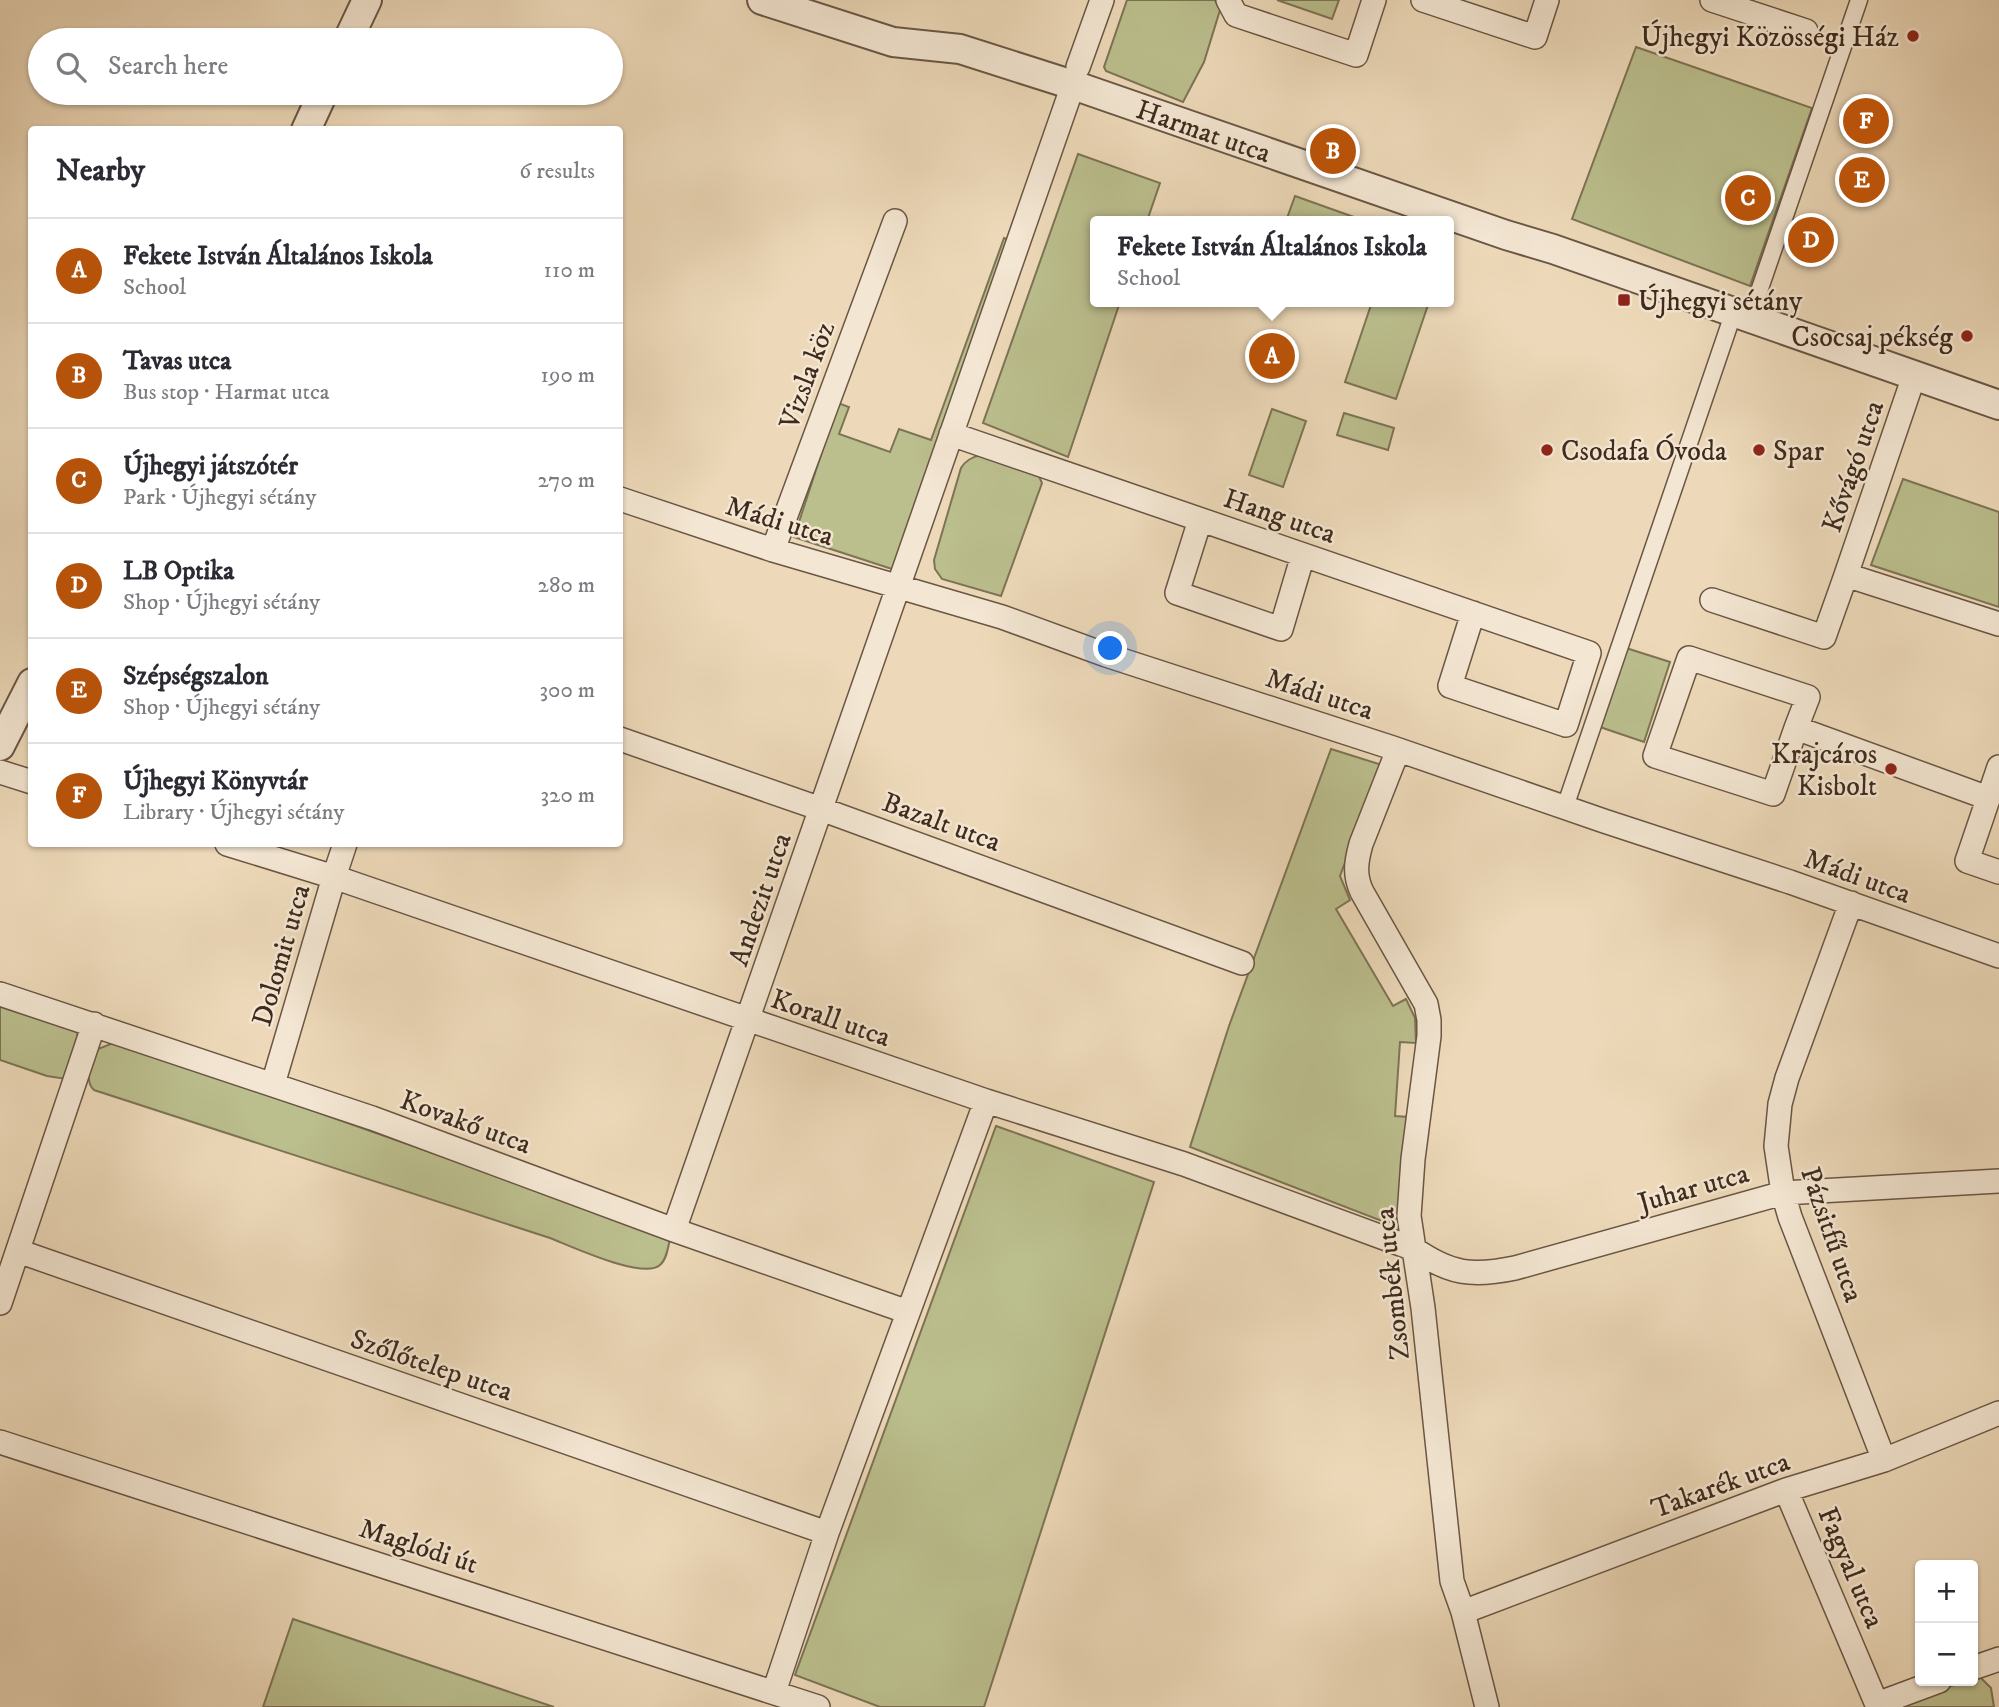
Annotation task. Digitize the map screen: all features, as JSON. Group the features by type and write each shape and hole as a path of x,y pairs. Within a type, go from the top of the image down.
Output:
{"street":[{"path":"354,28 367,0"},
{"name":"Harmat utca","path":"762,0 893,42 960,49 1076,76 1506,235 1553,248 1999,405"},
{"name":"Andezit utca","path":"674,1230 1102,0"},
{"path":"1228,0 1236,15 1356,55 1374,0"},
{"path":"1423,0 1535,37 1547,0"},
{"path":"1712,0 1807,31"},
{"path":"1755,303 1859,0"},
{"path":"308,126 317,105"},
{"name":"Vizsla köz","path":"773,550 895,221"},
{"path":"1565,807 1729,326"},
{"name":"Kővágó utca","path":"1712,600 1824,637 1914,376"},
{"name":"Hang utca","path":"951,434 1200,520 1304,555 1473,613 1589,653 1566,725 1450,686 1473,613"},
{"name":"Mádi utca","path":"623,500 773,550 1002,617 1106,655 1398,750 1999,956"},
{"path":"1200,520 1177,593 1281,629 1304,555"},
{"name":"Kővágó utca","path":"1846,575 1999,624"},
{"path":"1689,658 1808,697 1796,728 1773,794 1655,756 1689,658"},
{"path":"0,746 28,691"},
{"path":"1796,728 1988,798"},
{"name":"Bazalt utca","path":"623,740 821,809 1242,963"},
{"name":"Zsombék utca","path":"1398,750 1357,858 1356,874 1362,892 1426,1004 1429,1020 1409,1216 1423,1308 1452,1581 1463,1612 1487,1707"},
{"path":"1999,767 1968,861 1999,872"},
{"path":"0,772 28,781"},
{"name":"Korall utca","path":"237,847 334,877 986,1101 1184,1164 1414,1249"},
{"name":"Dolomit utca","path":"273,1084 344,847"},
{"name":"Pázsitfű utca","path":"1851,904 1787,1078 1780,1104 1776,1146 1783,1194 1790,1217 1884,1460"},
{"name":"Kovakő utca","path":"0,995 385,1122 674,1230 908,1312"},
{"path":"0,1303 94,1024"},
{"path":"774,1692 827,1533 986,1101"},
{"name":"Juhar utca","path":"1414,1249 1435,1264 1472,1273 1490,1273 1783,1194 1999,1181"},
{"name":"Szőlőtelep utca","path":"18,1251 827,1533"},
{"name":"Takarék utca","path":"1463,1612 1786,1490 1884,1460 1999,1413"},
{"name":"Maglódi út","path":"0,1442 818,1707"},
{"name":"Fagyal utca","path":"1786,1490 1878,1705"},
{"path":"1978,1666 1999,1659"},
{"path":"1878,1705 1926,1686"}],"green space":[{"path":"1127,0 1215,0 1220,10 1204,62 1183,102 1106,71 1104,67"},
{"path":"1277,0 1339,0 1332,19"},
{"path":"1636,47 1812,108 1750,286 1572,219"},
{"path":"1078,154 1160,183 1149,216 1090,216 1090,307 1118,307 1068,457 983,423"},
{"path":"1295,196 1351,216 1288,216"},
{"path":"1004,238 1013,242 898,571 794,537 838,403 849,407 839,434 890,452 899,429 931,440"},
{"path":"1370,307 1427,307 1396,399 1345,382"},
{"path":"1272,409 1306,421 1283,487 1249,475"},
{"path":"1344,413 1394,428 1388,450 1337,435"},
{"path":"981,455 1038,474 1042,483 1001,596 942,579 935,569 934,560 961,468 970,459"},
{"path":"1903,479 1999,512 1999,607 1871,565"},
{"path":"1626,648 1670,662 1644,742 1600,727"},
{"path":"1331,749 1382,765 1340,876 1350,900 1336,909 1393,1006 1406,999 1415,1018 1416,1043 1400,1042 1395,1116 1409,1117 1399,1217 1387,1223 1190,1147 1229,1026"},
{"path":"0,1004 70,1027 77,1032 79,1043 66,1079 47,1076 0,1060"},
{"path":"113,1043 629,1222 670,1239 666,1256 660,1265 651,1268 623,1265 550,1238 94,1090 89,1081 93,1059 98,1049"},
{"path":"996,1126 1154,1182 984,1707 880,1707 795,1675"},
{"path":"293,1619 554,1707 263,1707"},
{"path":"1978,1676 1991,1688 1994,1707 1895,1707 1951,1686 1978,1686"}],"place":[{"name":"Újhegyi Közösségi Ház","path":"1913,36"},
{"name":"Újhegyi Könyvtár","path":"1866,121"},
{"name":"Tavas utca","path":"1333,151"},
{"name":"Szépségszalon","path":"1862,180"},
{"name":"Újhegyi játszótér","path":"1748,198"},
{"name":"LB Optika","path":"1811,240"},
{"name":"Újhegyi sétány","path":"1624,300"},
{"name":"Csocsaj pékség","path":"1967,336"},
{"name":"Fekete István Általános Iskola","path":"1272,356"},
{"name":"Csodafa Óvoda","path":"1547,450"},
{"name":"Spar","path":"1759,450"},
{"name":"Krajcáros Kisbolt","path":"1891,769"}]}
